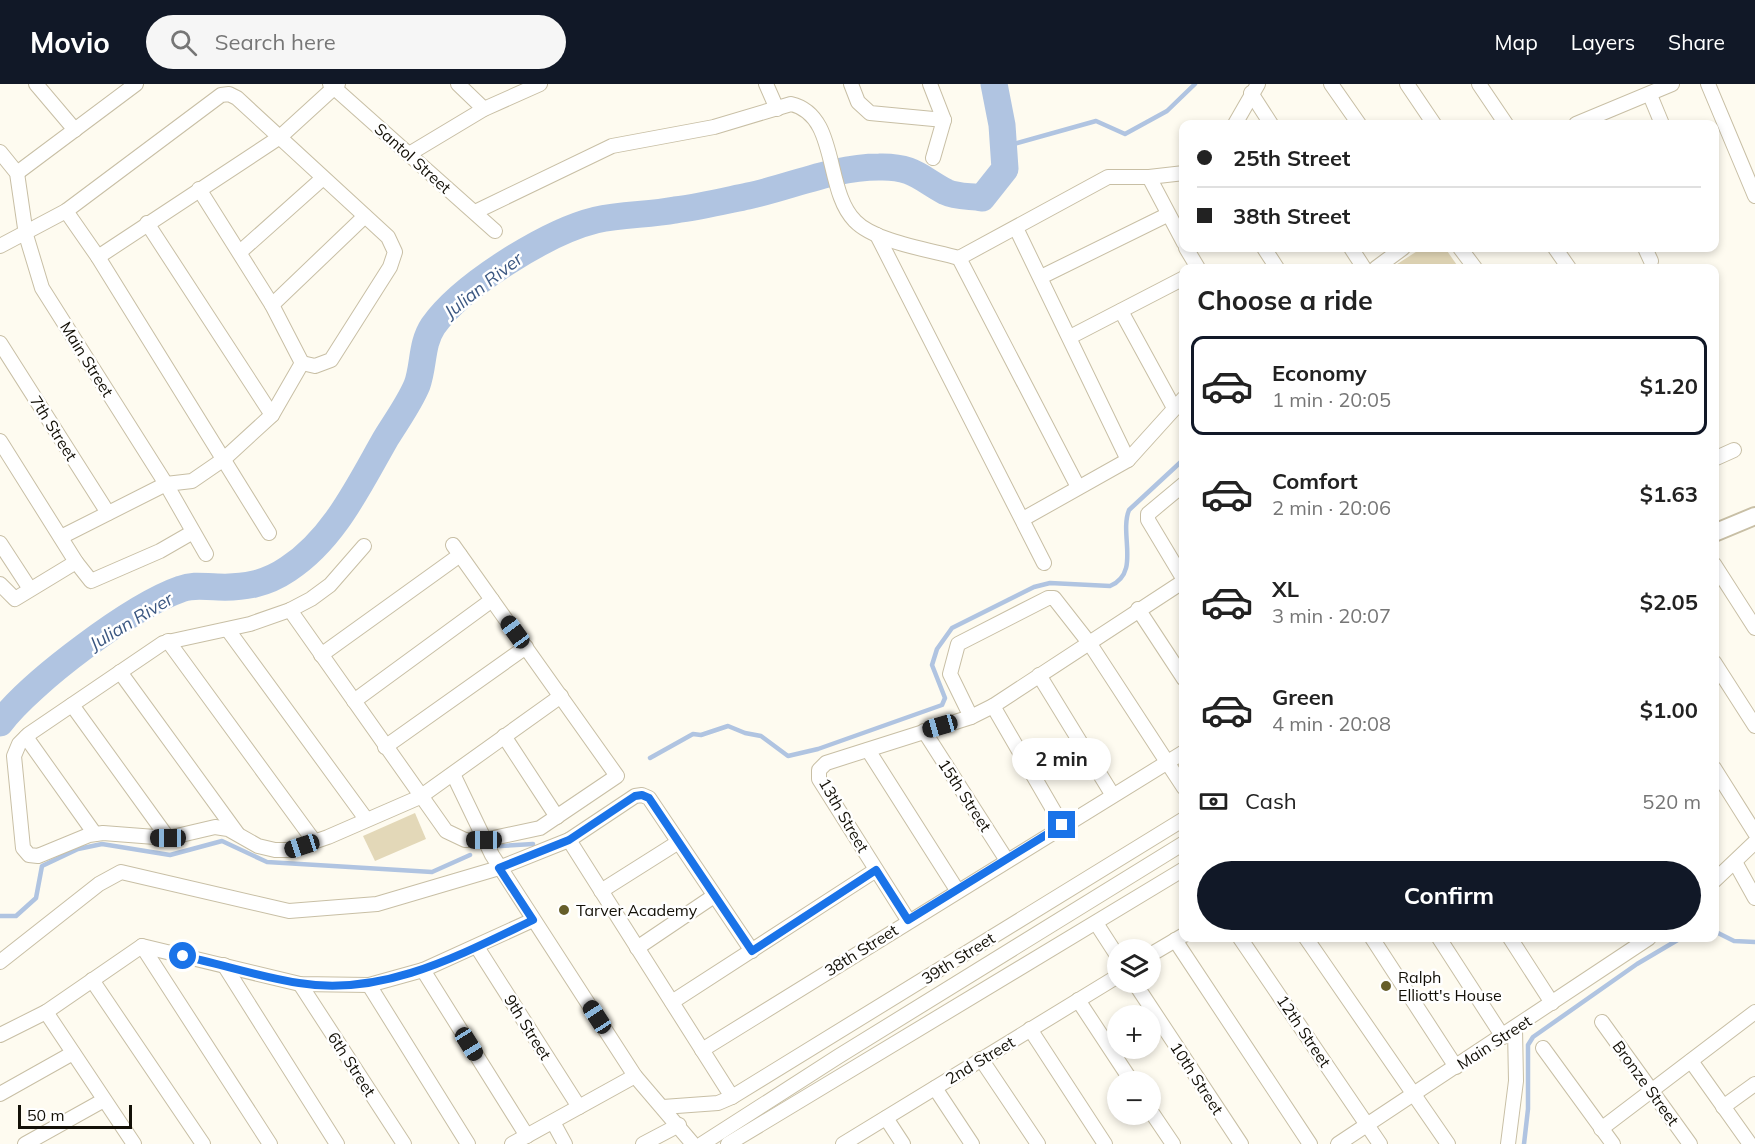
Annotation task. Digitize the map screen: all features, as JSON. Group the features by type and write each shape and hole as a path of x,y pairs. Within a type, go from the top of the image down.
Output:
{"street":[{"path":"36,84 75,130"},
{"path":"458,84 484,109"},
{"path":"409,154 484,109 540,84"},
{"path":"766,84 777,109"},
{"path":"851,84 858,102 870,112 944,120"},
{"path":"930,84 944,120 933,158"},
{"path":"1331,84 1356,120"},
{"path":"1407,84 1431,120"},
{"path":"1479,84 1503,120"},
{"path":"1592,120 1672,84"},
{"path":"1708,84 1755,196"},
{"path":"98,257 280,137 334,85"},
{"name":"Santol Street","path":"334,85 495,231"},
{"path":"0,152 17,173 75,130 127,87"},
{"path":"1237,120 1255,89"},
{"path":"1255,89 1269,120"},
{"path":"0,246 26,235 66,211 221,95 229,94 237,98 388,237 395,252 390,267 331,360 315,366 302,363 272,305 199,189"},
{"path":"1650,95 1660,120"},
{"path":"475,212 612,146 714,127 791,104 802,107 813,115 822,132 844,204 855,221 877,235 959,258 1108,177 1149,177 1179,174"},
{"name":"Main Street","path":"17,173 26,235 42,288 166,484 206,554"},
{"path":"1149,177 1179,235"},
{"path":"240,252 323,178"},
{"path":"66,211 98,257 269,533"},
{"path":"1041,277 1167,215"},
{"path":"272,305 365,216"},
{"path":"147,223 272,415"},
{"path":"1016,228 1128,460"},
{"path":"877,235 1044,563"},
{"path":"1381,264 1398,252"},
{"path":"1647,252 1651,261"},
{"path":"959,258 1078,487"},
{"path":"1070,338 1179,281"},
{"path":"1023,519 1128,460 1179,403 1121,310"},
{"name":"7th Street","path":"0,343 108,513"},
{"path":"61,537 166,484 192,481 224,459 272,415 302,363"},
{"path":"0,441 86,577 96,580 193,532"},
{"path":"1719,457 1734,450"},
{"path":"1179,488 1148,514 1148,519 1179,572"},
{"path":"1719,532 1755,516"},
{"path":"364,546 330,585 290,610 228,630 168,641 26,737 19,744 14,756 23,848 29,855 38,856 69,842 95,834 168,838 215,827 238,835 258,846 275,850 290,850 420,797 561,696"},
{"path":"2,549 30,589"},
{"path":"290,610 321,655 354,701 420,797 446,831 465,840 484,840 540,828 617,776 456,550 321,655"},
{"path":"0,584 15,599 76,562"},
{"path":"1719,571 1750,611 1755,628"},
{"path":"957,890 868,750 924,730 971,717 993,706 1179,583"},
{"path":"971,717 950,674 958,644 1048,598 1059,602 1090,644 1179,779"},
{"path":"354,701 492,600"},
{"path":"1138,609 1179,671"},
{"path":"228,630 366,819"},
{"path":"168,641 314,842"},
{"path":"385,747 526,647"},
{"path":"1719,670 1755,726"},
{"path":"120,672 238,835"},
{"path":"1039,675 1112,794"},
{"path":"72,705 168,838"},
{"path":"993,706 1062,825"},
{"name":"15th Street","path":"924,730 1006,859"},
{"path":"504,736 557,817"},
{"path":"26,737 95,834"},
{"name":"13th Street","path":"868,750 826,763 819,770 819,779 908,920"},
{"name":"38th Street","path":"702,1050 1006,859 1179,755"},
{"path":"453,774 499,868 634,1076 687,1135 643,1144"},
{"path":"1719,776 1755,833"},
{"path":"0,962 99,884 121,872 289,911 377,904 499,868 569,840 635,796 642,795 649,798 677,843 752,951"},
{"name":"39th Street","path":"663,1107 718,1103 732,1097 1179,822"},
{"path":"569,840 732,1097"},
{"path":"1719,875 1755,842"},
{"path":"601,891 677,843"},
{"path":"702,1144 839,1056 1179,846"},
{"path":"1735,862 1755,898"},
{"path":"672,1002 876,870"},
{"path":"728,1144 1179,872"},
{"path":"637,948 714,896"},
{"path":"0,1035 46,1012 142,946 300,984 369,985 423,970 533,920"},
{"path":"1096,923 1107,940"},
{"path":"1161,948 1179,937"},
{"path":"1182,942 1310,1144"},
{"name":"12th Street","path":"1243,942 1380,1144"},
{"path":"1309,942 1448,1144"},
{"path":"1375,942 1456,1067"},
{"path":"1442,942 1509,1033 1516,1081 1508,1144"},
{"path":"1517,942 1552,1003"},
{"name":"Main Street","path":"1338,1144 1509,1033 1643,942"},
{"path":"142,946 270,1144"},
{"name":"9th Street","path":"477,947 579,1107"},
{"path":"224,965 337,1144"},
{"path":"423,970 527,1136"},
{"path":"92,980 203,1144"},
{"name":"2nd Street","path":"843,1144 1107,983"},
{"name":"6th Street","path":"300,984 404,1144"},
{"path":"369,985 468,1144"},
{"name":"10th Street","path":"1141,993 1241,1144"},
{"path":"1078,1000 1125,1071"},
{"path":"46,1012 134,1144"},
{"path":"1601,1129 1755,1012"},
{"name":"Bronze Street","path":"1602,1022 1690,1144"},
{"path":"1030,1029 1105,1144"},
{"path":"1543,1048 1613,1144"},
{"path":"0,1094 73,1053"},
{"path":"981,1059 1038,1144"},
{"path":"1690,1061 1749,1144"},
{"path":"512,1144 634,1076"},
{"path":"1723,1107 1755,1084"},
{"path":"935,1088 972,1144"},
{"path":"25,1144 104,1100"},
{"path":"886,1118 903,1144"},
{"path":"553,1122 565,1144"},
{"path":"1160,1125 1173,1144"}],"shaded area":[{"path":"1416,252 1448,252 1456,264 1397,264"},
{"path":"415,813 426,839 375,861 363,836"}],"waterway":[{"name":"Julian River","path":"0,723 34,687 58,667 136,611 181,589 200,586 237,587 263,582 280,574 304,557 332,527 344,510 410,399 417,385 426,340 433,326 464,294 507,262 554,236 596,220 702,206 845,170 891,167 916,174 950,194 982,198 1005,169 1002,125 994,84"},
{"path":"1003,147 1096,121 1125,134 1167,111 1195,84"},
{"path":"650,758 693,734 701,735 728,726 761,736 788,756 818,749 942,705 945,698 932,665 937,649 952,628 1034,587 1050,583 1110,586 1119,580 1125,572 1127,563 1126,531 1129,510 1179,464"},
{"path":"0,916 16,916 36,898 42,866 78,849 102,844 170,855 222,841 267,862 432,872 470,855"},
{"path":"500,846 533,844"},
{"path":"1719,934 1734,941 1755,942"},
{"path":"1524,1144 1528,1109 1528,1045 1533,1037 1637,964 1674,942"}],"place":[{"name":"Tarver Academy","path":"564,910"},
{"name":"Ralph Elliott's House","path":"1386,986"}],"route":[{"path":"183,956 300,984 369,985 423,970 533,920 499,868 569,840 635,796 642,795 649,798 677,843 752,951 876,870 908,920 1062,825"}]}
